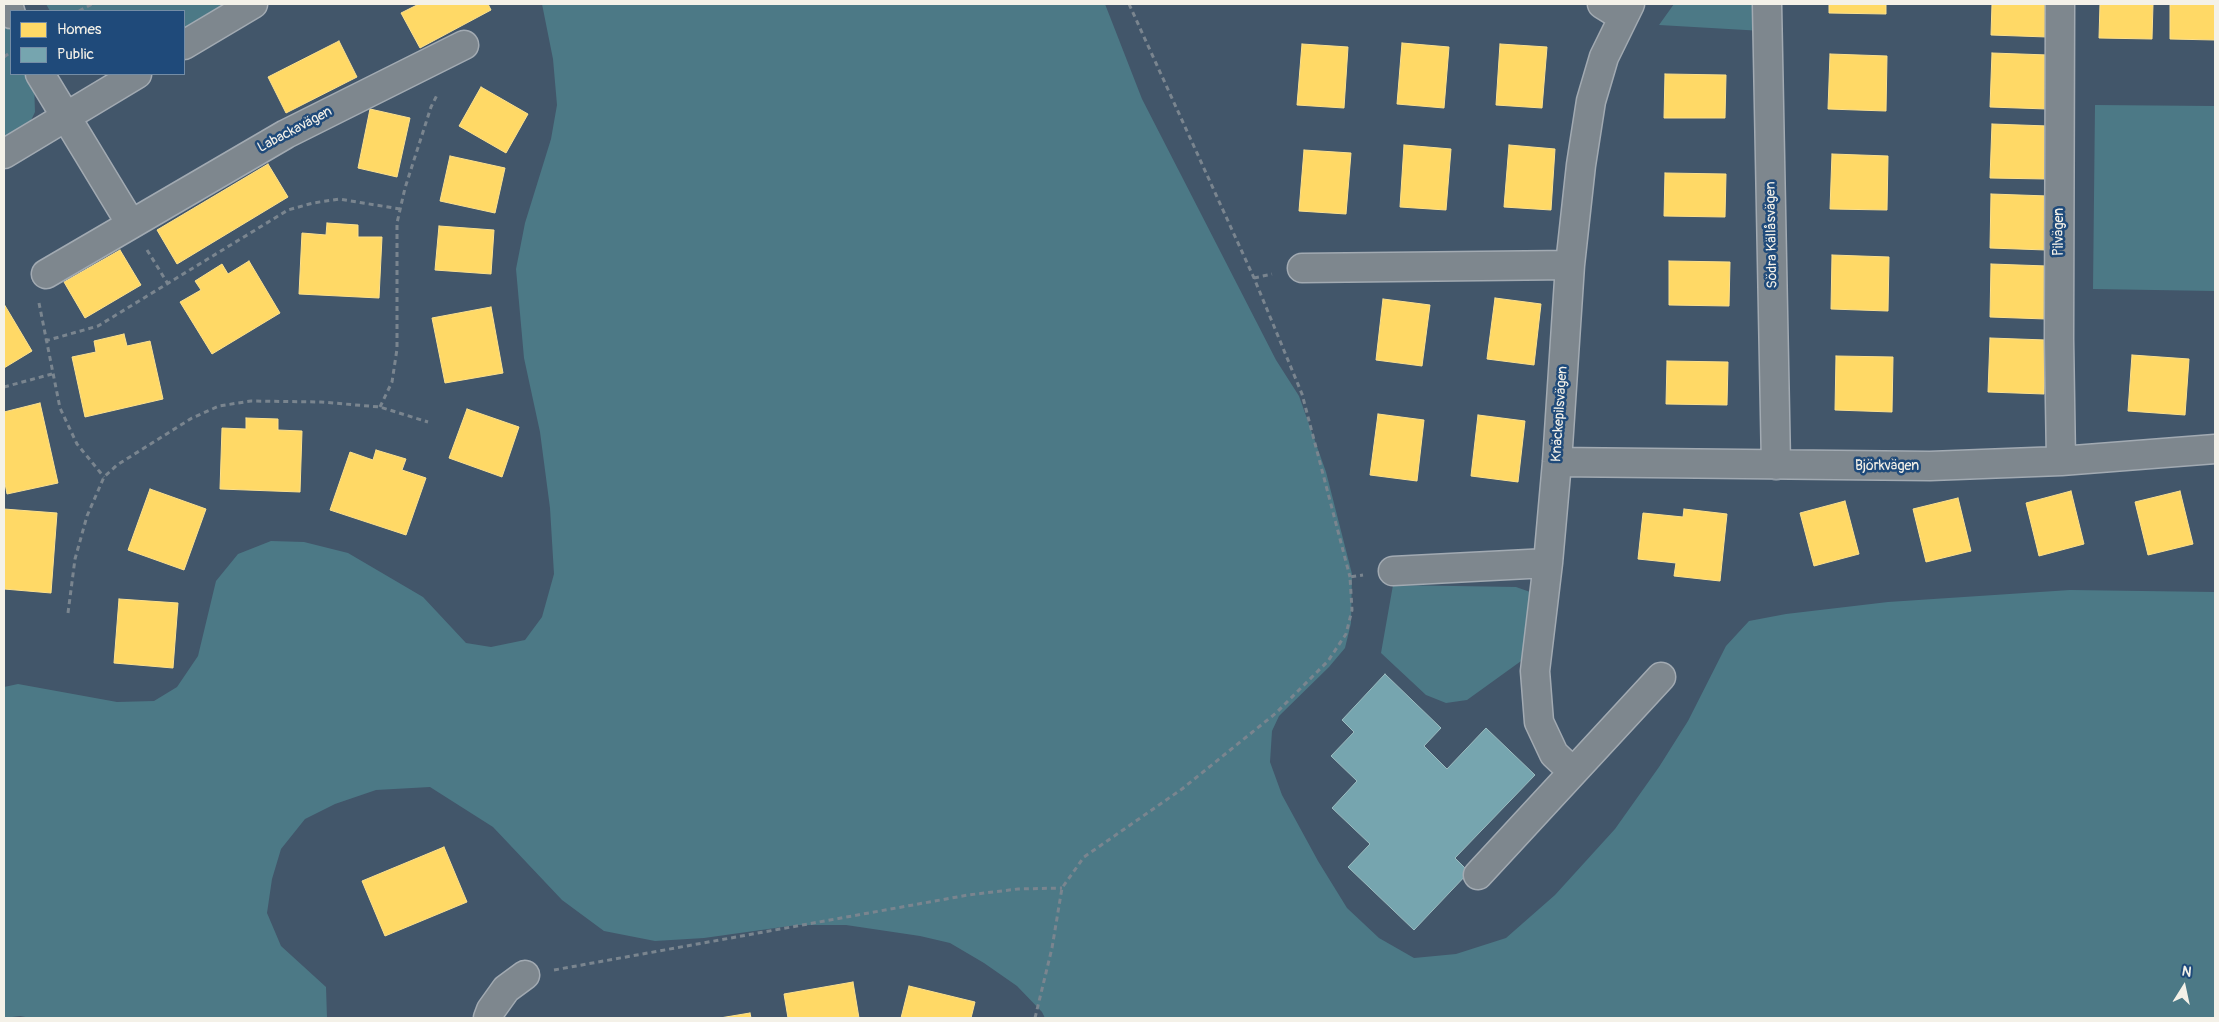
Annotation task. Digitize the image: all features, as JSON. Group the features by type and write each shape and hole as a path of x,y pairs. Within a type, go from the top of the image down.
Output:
{"street":[{"path":"185,45 253,4"},
{"name":"Södra Källåsvägen","path":"1767,4 1776,466"},
{"name":"Pilvägen","path":"2060,4 2059,339 2062,461"},
{"name":"Knäckepilsvägen","path":"1572,771 1554,754 1539,722 1535,671 1548,562 1557,462 1570,265 1581,165 1591,101 1618,8"},
{"name":"Labackavägen","path":"46,274 286,134 464,45"},
{"path":"41,75 131,224"},
{"path":"4,154 135,75"},
{"path":"1302,268 1570,265"},
{"name":"Björkvägen","path":"1557,462 1776,466 1930,466 2062,461 2215,450"},
{"path":"1393,571 1548,562"},
{"path":"1478,875 1572,771 1661,677"},
{"path":"488,1018 491,1010 506,989 525,975"}],"path":[{"path":"1035,1018 1052,948 1062,888 1084,857 1182,789 1276,714 1328,661 1346,634 1352,610 1350,577 1302,394 1254,278 1129,4"},
{"path":"380,407 392,382 397,349 397,223 405,188 431,107 440,89"},
{"path":"45,341 98,326 288,210 313,203 338,200 400,209"},
{"path":"131,224 168,284"},
{"path":"46,274 40,286 39,303 45,341 60,408 77,444 104,477"},
{"path":"4,386 52,374"},
{"path":"68,613 77,550 87,516 104,477 117,464 192,418 219,406 251,401 321,402 380,407 428,422"},
{"path":"1350,577 1393,571"},
{"path":"525,975 968,895 1018,889 1062,888"}],"shaded area":[{"path":"46,4 228,4 185,29 185,10 49,10"},
{"path":"542,4 1105,4 1142,99 1276,360 1299,396 1326,472 1352,574 1351,623 1345,648 1329,667 1279,716 1272,731 1270,762 1282,795 1318,861 1347,908 1379,938 1414,958 1456,954 1506,938 1555,895 1615,829 1659,767 1688,721 1726,646 1749,621 1786,614 1888,602 2070,590 2215,592 2215,1018 1045,1018 1042,1012 1017,986 984,963 950,943 920,936 846,925 797,925 704,938 655,941 604,931 562,900 493,827 430,787 376,790 335,804 305,819 281,849 272,879 267,913 281,946 326,987 327,1018 31,1018 20,1016 4,1018 4,687 18,684 117,702 154,701 177,687 198,656 216,581 238,554 271,541 304,542 348,553 423,597 466,643 491,647 525,640 542,617 554,574 550,508 540,432 524,358 516,269 525,223 551,139 557,105 553,59"},
{"path":"1674,4 1764,4 1763,31 1659,25"},
{"path":"4,17 10,25 10,75 30,75 34,83 35,112 24,135 4,148"},
{"path":"2095,105 2215,106 2215,291 2093,289"},
{"path":"1393,585 1516,587 1533,593 1535,651 1467,700 1446,703 1426,695 1381,653"}],"building: Homes":[{"path":"419,4 488,4 491,10 420,48 401,13"},
{"path":"1829,4 1886,4 1886,14 1829,13"},
{"path":"1992,4 2048,4 2047,37 1991,35"},
{"path":"2100,4 2153,4 2152,39 2099,38"},
{"path":"2170,4 2215,4 2215,40 2170,39"},
{"path":"339,41 357,77 286,113 268,77"},
{"path":"1402,43 1449,47 1444,108 1397,104"},
{"path":"1302,44 1348,47 1344,108 1297,105"},
{"path":"1500,44 1547,47 1542,108 1496,105"},
{"path":"1992,53 2048,55 2047,109 1990,107"},
{"path":"1830,54 1887,56 1886,111 1828,109"},
{"path":"1665,74 1726,75 1725,118 1664,118"},
{"path":"481,87 528,114 506,153 459,126"},
{"path":"370,109 410,118 397,177 358,168"},
{"path":"1992,124 2048,126 2046,179 1990,178"},
{"path":"1404,145 1451,149 1446,210 1400,207"},
{"path":"1509,145 1555,149 1551,210 1504,207"},
{"path":"1304,150 1351,153 1346,214 1299,211"},
{"path":"1832,154 1888,156 1887,210 1830,209"},
{"path":"450,156 505,168 495,213 440,201"},
{"path":"268,164 288,197 177,264 157,230"},
{"path":"1665,173 1726,174 1725,217 1664,216"},
{"path":"1991,194 2048,196 2046,250 1990,248"},
{"path":"327,223 358,225 358,237 382,237 379,298 299,294 302,233 326,235"},
{"path":"439,226 494,230 491,274 435,270"},
{"path":"120,250 141,285 85,318 64,282"},
{"path":"1832,255 1889,257 1888,311 1831,309"},
{"path":"249,261 280,313 212,354 180,302 201,290 195,281 222,264 228,274"},
{"path":"1669,261 1730,262 1729,306 1669,305"},
{"path":"1991,264 2047,266 2046,319 1990,317"},
{"path":"1495,298 1541,304 1534,365 1487,359"},
{"path":"1383,299 1430,305 1422,366 1376,360"},
{"path":"4,304 32,351 4,368"},
{"path":"491,307 503,373 445,383 432,318"},
{"path":"124,334 127,346 150,341 163,399 85,417 72,357 96,352 94,341"},
{"path":"1990,338 2046,340 2044,394 1988,392"},
{"path":"2132,355 2189,359 2185,415 2128,411"},
{"path":"1836,356 1893,357 1892,412 1835,410"},
{"path":"1667,361 1728,362 1727,405 1666,404"},
{"path":"40,403 58,483 7,494 4,478 4,412"},
{"path":"467,409 519,427 502,477 449,458"},
{"path":"1378,414 1424,420 1417,481 1370,475"},
{"path":"1478,415 1525,421 1518,482 1471,476"},
{"path":"246,418 278,419 278,430 302,431 300,492 220,489 222,428 246,429"},
{"path":"376,450 406,459 402,470 426,478 406,535 330,510 350,452 373,460"},
{"path":"150,489 206,509 184,570 128,550"},
{"path":"2071,491 2084,544 2039,556 2026,503"},
{"path":"2180,491 2193,544 2148,555 2135,502"},
{"path":"1958,498 1971,551 1926,562 1913,509"},
{"path":"1845,501 1859,554 1814,566 1800,513"},
{"path":"4,509 57,513 51,593 4,589"},
{"path":"1684,509 1727,514 1720,581 1674,576 1676,563 1638,559 1643,513 1683,517"},
{"path":"119,599 178,603 173,668 114,663"},
{"path":"444,847 467,902 385,936 362,881"},
{"path":"853,982 859,1018 788,1018 784,994"},
{"path":"909,986 975,1002 971,1018 901,1018"},
{"path":"750,1013 751,1018 720,1018"}],"building: Public":[{"path":"1385,674 1441,728 1424,746 1447,769 1486,728 1535,775 1455,858 1469,872 1414,930 1348,867 1370,844 1332,808 1357,781 1331,756 1354,732 1342,720"}]}
